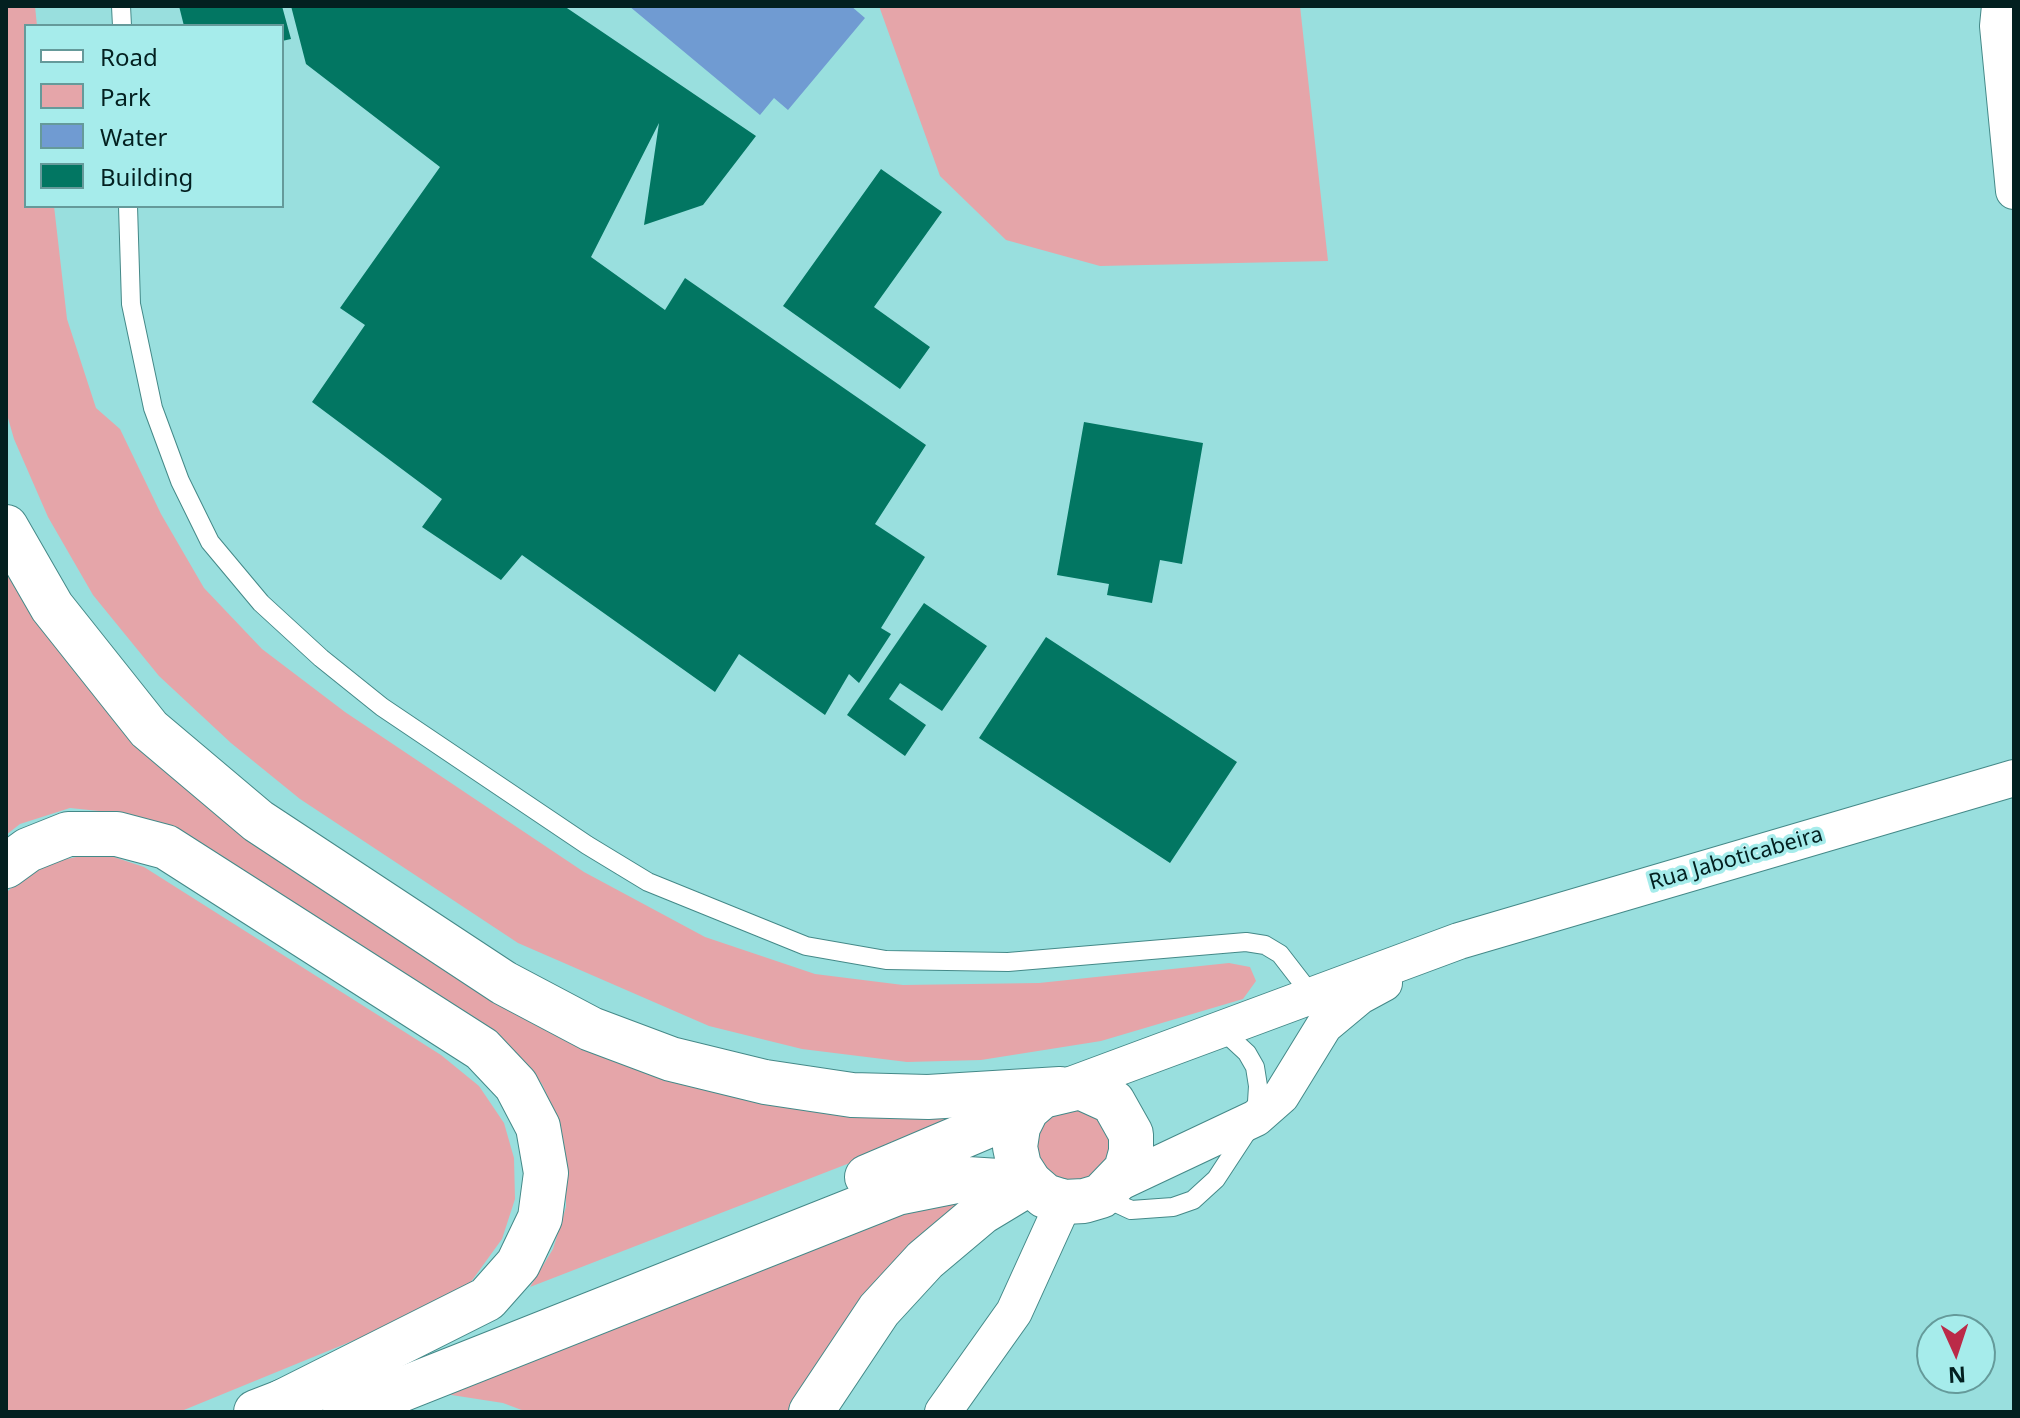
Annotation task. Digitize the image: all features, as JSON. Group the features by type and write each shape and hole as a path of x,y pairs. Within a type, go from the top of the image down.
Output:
{"main road":[{"path":"6,527 52,607 149,729 258,821 504,983 591,1029 671,1059 765,1082 852,1095 1044,1099"},
{"path":"6,866 28,850 68,834 117,834 166,847 482,1049 516,1085 538,1127 546,1173 540,1218 518,1264 487,1299 269,1407"},
{"path":"269,1407 524,1312 1044,1099 1080,1087 1098,1092 1113,1102 1131,1134 1131,1152 1126,1170 1078,1191 982,1212 925,1260 879,1310 811,1412"},
{"path":"1044,1099 1018,1127 1015,1147 1019,1166 1078,1191"},
{"path":"345,1412 897,1193 967,1179 1078,1191"}],"street":[{"path":"2000,6 1998,26 2014,191"},
{"name":"Rua Jaboticabeira","path":"1044,1099 1220,1028 1319,1010 1459,941 2014,778"},
{"path":"943,1412 1014,1312 1078,1191 1256,1118 1281,1096 1319,1010"}],"lane":[{"path":"128,208 131,304 153,408 180,481 210,542 261,603 321,658 382,707 587,845 648,882 806,946 886,960 1008,962 1246,942 1265,945 1280,954 1319,1010"},
{"path":"1078,1191 1131,1210 1173,1207 1193,1200 1216,1179 1256,1118 1258,1086 1255,1067 1247,1053 1220,1028"}],"green space":[{"path":"6,6 35,6 37,24 24,24 24,208 54,208 67,319 96,408 120,429 161,514 204,588 262,649 345,712 584,872 705,937 815,974 903,985 1039,983 1229,963 1250,967 1256,981 1243,999 1101,1041 981,1060 907,1062 802,1049 709,1026 518,943 300,799 231,743 159,676 93,595 48,517 14,439 6,411"},
{"path":"879,6 1300,6 1328,261 1100,266 1006,240 940,176"},
{"path":"6,577 11,577 40,627 124,730 527,1016 971,1116 530,1287 553,1249 566,1207 566,1164 560,1125 542,1084 514,1053 118,813 70,808 20,824 6,835"},
{"path":"81,856 111,856 144,867 441,1055 479,1086 504,1123 514,1158 515,1199 502,1239 468,1286 411,1317 179,1412 6,1412 6,893 23,876 48,863"},
{"path":"1077,1103 1112,1126 1110,1167 1075,1187 1040,1169 1035,1131 1041,1119"},
{"path":"964,1199 792,1412 527,1412 503,1403 445,1394 918,1205"}],"water":[{"path":"629,6 851,6 865,18 788,110 774,98 760,115"}],"building":[{"path":"179,6 282,6 291,39 284,41 284,24 184,24"},
{"path":"291,6 564,6 756,136 703,205 644,225 659,123 591,257 665,310 685,278 926,445 875,524 925,557 881,628 891,634 859,683 849,674 825,715 739,654 715,692 522,555 501,580 422,527 442,499 312,402 365,325 340,308 440,167 306,64"},
{"path":"881,169 942,212 874,307 930,347 900,389 783,306"},
{"path":"1084,422 1203,443 1182,564 1160,560 1152,603 1107,595 1109,584 1057,575"},
{"path":"924,603 987,646 942,711 900,683 889,699 926,725 905,756 847,715"},
{"path":"1046,637 1237,762 1170,863 979,738"}]}
